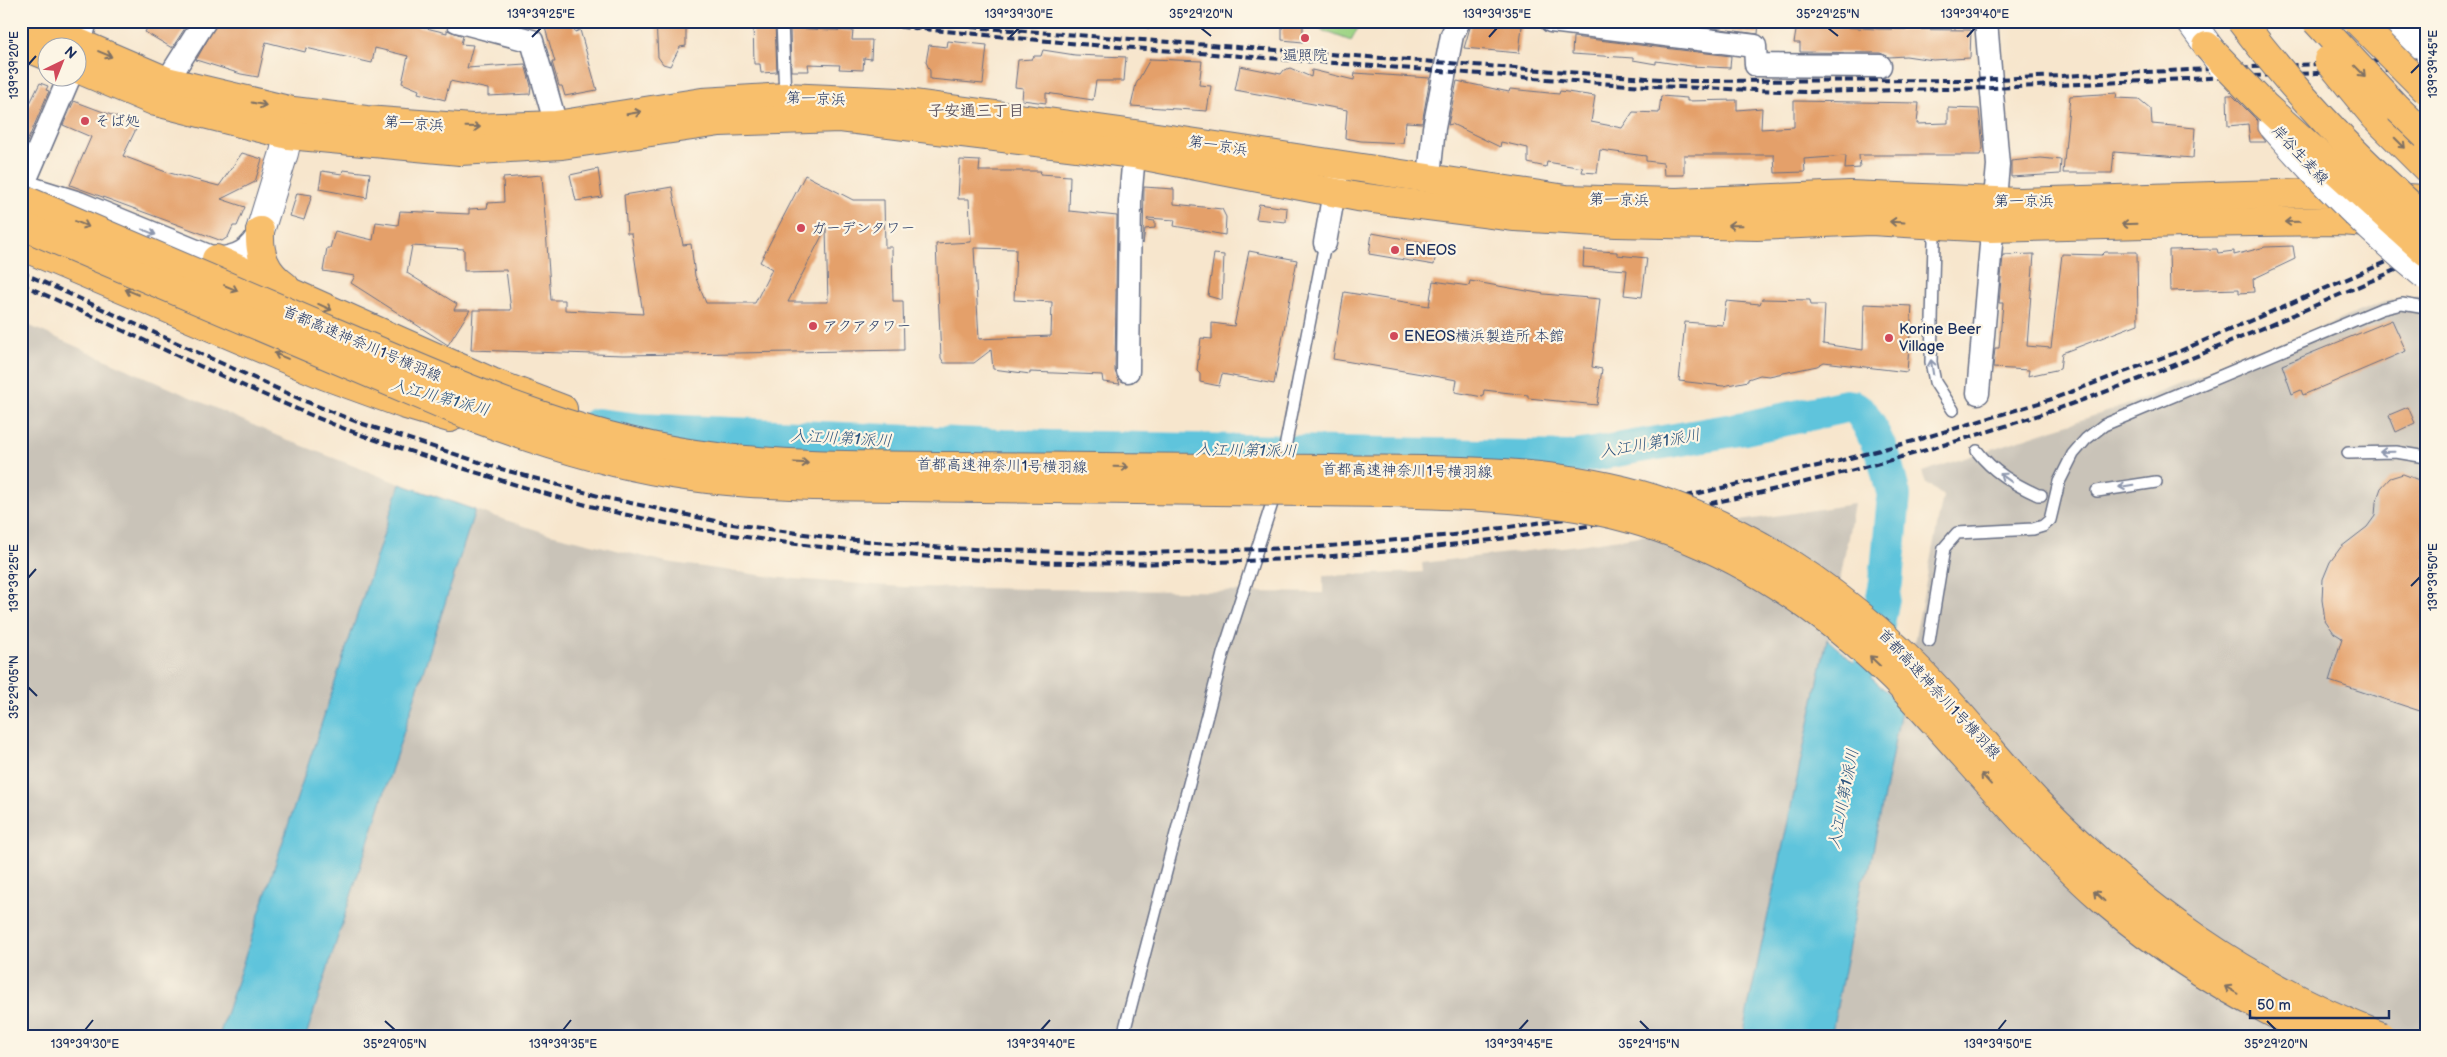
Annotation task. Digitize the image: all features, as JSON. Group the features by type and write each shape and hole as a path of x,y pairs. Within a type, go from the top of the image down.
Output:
{"highway":[{"path":"2241,21 2260,47 2334,131 2426,219"},
{"path":"2299,21 2375,117 2426,168"},
{"path":"2316,21 2388,99 2426,136"},
{"path":"2357,21 2426,90"},
{"name":"第一京浜","path":"35,28 60,38"},
{"path":"2207,46 2264,105 2426,252"},
{"path":"2260,47 2330,119 2426,204"},
{"name":"第一京浜","path":"88,49 168,81 291,123 366,120 472,128 556,124 702,102 785,97 900,102 1157,137 1566,199 1676,202 1850,195 1993,215 2331,221 2426,226"},
{"name":"第一京浜","path":"88,52 156,102 460,151 562,145 720,122 840,118 1134,154 1334,192 1515,217 1616,223 1757,226 1871,221 1932,224 1993,215 2310,194 2426,199"},
{"name":"首都高速神奈川1号横羽線","path":"23,185 490,398 538,416 638,444 718,458 814,464 1486,473 1548,477 1586,482 1626,491 1697,514 1761,545 1824,584 1859,612 1933,684 2034,798 2096,860 2166,918 2238,967 2278,989 2314,1008 2381,1036"},
{"name":"首都高速神奈川1号横羽線","path":"21,225 334,357 435,402 529,438 630,466 674,475 766,484 1447,495 1549,503 1586,509 1651,524 1685,536 1727,556 1785,589 1814,610 1868,654 1895,680 2050,849 2109,904 2170,952 2206,976 2278,1016 2321,1036"},
{"path":"260,231 262,259 269,271 296,293"},
{"path":"21,246 349,384 441,415 529,438"},
{"path":"216,259 296,293 492,382 542,401 652,437 718,453 767,461"}],"street":[{"path":"168,81 206,21"},
{"path":"456,21 532,41 556,124"},
{"path":"1429,177 1434,128 1452,35 1459,21"},
{"path":"1551,21 1755,46 1756,65 1880,66"},
{"name":"岸谷生麦線","path":"2190,21 2207,46 2310,167 2363,220 2426,276"},
{"path":"2396,21 2426,50"},
{"path":"1978,393 1998,165 1992,78 1986,30"},
{"path":"65,88 23,185 79,204 216,259 233,258 244,253 254,244 260,231 291,123"},
{"path":"1128,371 1130,202 1134,154"},
{"path":"1325,243 1339,165"}],"lane":[{"path":"782,21 785,97"},
{"path":"1932,224 1934,241 1931,362 1935,382 1953,410"},
{"path":"1123,1036 1223,654 1271,508 1298,391 1325,243"},
{"path":"1929,641 1944,548 1957,533 2033,529 2043,526 2050,520 2059,482 2073,454 2086,440 2104,426 2381,309 2402,304 2426,308"},
{"path":"1977,451 1987,464 2014,483 2041,495"},
{"path":"2348,453 2396,452 2426,457"},
{"path":"2097,491 2156,482"}],"shaded area":[{"path":"2426,295 2426,1036 1831,1036 1862,880 1869,871 1943,496 1926,483 1922,472 2133,403 2389,300"},
{"path":"21,322 280,437 400,484 219,1036 21,1036"},
{"path":"1854,504 1835,608 1742,1036 306,1036 475,510 546,533 666,562 781,578 903,587 1323,593 1323,576 1423,572 1422,563 1579,545"}],"green space":[{"path":"1318,21 1362,21 1351,41 1316,28"}],"water":[{"path":"400,484 475,510 306,1036 219,1036"},
{"path":"1827,639 1902,705 1869,871 1862,880 1831,1036 1742,1036"}],"building":[{"path":"151,21 189,22 172,48 145,32"},
{"path":"218,21 397,21 447,33 447,30 463,36 461,44 473,45 467,68 525,64 531,86 530,94 488,96 488,89 450,81 445,100 418,93 419,90 402,83 408,56 375,48 372,63 306,48 305,52 266,42 258,77 241,74 196,60"},
{"path":"543,21 573,21 575,32 580,30 597,90 565,96 562,86 559,86 552,62 555,62"},
{"path":"656,21 686,21 686,46 680,47 670,66 663,64 658,57"},
{"path":"1282,21 1303,21 1303,42 1282,40"},
{"path":"1472,21 1522,26 1519,53 1464,48"},
{"path":"1661,21 1759,21 1758,34"},
{"path":"753,22 775,23 777,72 761,73 760,64 754,64"},
{"path":"1797,25 1879,29 1971,30 1970,58 1933,60 1906,56 1889,57 1880,53 1800,52 1800,43 1794,43"},
{"path":"790,28 853,31 852,40 872,40 871,59 864,58 863,70 839,69 840,65 808,64 809,71 791,71"},
{"path":"1573,37 1731,56 1730,68 1691,66 1656,61 1656,64 1633,60 1633,58 1572,54"},
{"path":"948,41 987,45 983,84 930,79 930,71 926,62 929,45 947,47"},
{"path":"1043,50 1075,55 1126,57 1124,81 1096,81 1093,100 1046,93 1046,103 1022,100 1023,88 1015,87 1018,60 1041,56"},
{"path":"1150,59 1202,61 1199,85 1211,86 1207,111 1131,106 1136,84"},
{"path":"1240,66 1281,74 1284,70 1290,68 1311,77 1312,70 1354,80 1355,73 1430,78 1422,123 1406,122 1403,143 1361,141 1345,138 1347,110 1235,90"},
{"path":"1457,81 1509,92 1510,89 1559,94 1560,91 1595,96 1591,122 1622,128 1633,112 1659,113 1661,96 1687,98 1687,101 1737,100 1737,110 1762,108 1761,129 1794,127 1794,101 1919,103 1917,124 1948,123 1948,108 1979,109 1983,148 1980,155 1859,155 1860,168 1845,169 1846,156 1804,159 1805,172 1775,173 1774,155 1684,155 1684,175 1664,175 1663,163 1646,161 1646,156 1600,150 1597,173 1582,172 1583,168 1547,162 1546,167 1528,163 1528,148 1501,142 1500,147 1452,124 1448,125"},
{"path":"38,87 47,88 46,90 49,91 21,156 21,121"},
{"path":"2117,93 2116,98 2139,99 2151,109 2152,124 2195,128 2193,158 2114,152 2112,173 2063,173 2070,96"},
{"path":"2227,95 2232,95 2258,121 2258,130 2266,142 2250,142 2248,124 2228,126"},
{"path":"74,101 138,125 123,156 166,172 219,186 242,153 262,159 255,182 221,199 245,207 237,226 233,226 228,237 222,241 70,185 91,137 63,125"},
{"path":"2041,158 2061,160 2060,174 2011,177 2011,161"},
{"path":"960,160 980,161 979,171 1041,171 1040,174 1070,176 1069,211 1117,216 1115,371 1120,384 1103,382 1102,375 1030,372 1030,374 993,369 991,350 974,363 944,363 941,358 936,244 971,242 969,199 958,199","holes":["974,248 1016,249 1014,300 1052,302 1051,336 979,339"]},
{"path":"598,169 602,197 576,201 570,175"},
{"path":"343,170 370,173 367,198 319,189 322,171 342,174"},
{"path":"542,175 551,300 565,300 565,310 643,314 631,233 627,233 624,195 672,187 683,245 691,244 695,276 706,303 755,303 772,269 760,262 805,175 853,200 884,200 885,247 892,247 893,301 903,301 904,350 624,355 471,350 473,310 511,310 506,270 464,271 464,249 412,246 407,273 457,304 454,310 470,310 448,345 351,283 355,276 323,271 327,248 330,248 335,231 373,240 376,222 398,225 400,211 469,214 469,209 487,208 488,203 504,202 503,178","holes":["826,228 828,302 788,302"]},
{"path":"1144,187 1174,189 1174,204 1222,209 1226,217 1225,235 1174,226 1175,220 1148,218 1147,220 1155,221 1155,228 1145,229 1143,244"},
{"path":"297,193 312,195 304,220 290,216"},
{"path":"1259,204 1287,208 1286,222 1256,219"},
{"path":"1372,233 1437,245 1434,265 1369,254"},
{"path":"2293,246 2295,259 2253,279 2254,292 2239,293 2239,289 2170,291 2169,250 2217,249 2218,253 2234,251 2234,255 2265,247"},
{"path":"1584,250 1617,252 1617,255 1647,258 1642,297 1624,295 1627,270 1583,267"},
{"path":"1249,251 1297,260 1274,384 1222,374 1219,386 1200,382 1200,373 1197,370 1201,338 1212,339 1212,323 1234,326"},
{"path":"2105,252 2137,252 2138,324 2062,353 2060,369 2028,376 2029,370 1993,368 1995,348 1999,348 2003,303 1999,303 2003,255 2034,254 2027,346 2051,348 2062,254 2102,255"},
{"path":"1214,254 1224,255 1222,300 1208,296"},
{"path":"1433,281 1469,286 1470,281 1544,294 1600,299 1592,367 1602,369 1597,405 1528,398 1528,395 1484,390 1483,397 1455,392 1457,380 1333,359 1344,292 1429,306"},
{"path":"1762,299 1810,300 1811,305 1825,305 1823,344 1863,350 1864,304 1912,306 1907,372 1824,362 1817,366 1769,376 1760,375 1748,379 1748,381 1723,386 1679,381 1685,322 1723,325 1726,301 1760,304"},
{"path":"2392,320 2406,351 2303,395 2301,390 2292,394 2282,365"},
{"path":"2408,407 2415,423 2396,432 2389,415"},
{"path":"2403,474 2419,480 2426,486 2426,713 2329,681 2342,638 2334,633 2325,620 2322,600 2323,579 2330,562 2341,547 2367,527 2375,516 2376,502 2381,488 2390,478"}],"waterway":[{"name":"入江川第1派川","path":"596,425 638,430 1003,446 1570,458 1745,428 1846,406 1854,407 1861,412 1869,425 1884,457 1894,496 1886,582 1871,660"}],"railway":[{"path":"840,21 1080,44 1627,85 1805,92 1993,88 2426,68"},
{"path":"971,27 1687,81 1974,80 2426,59"},
{"path":"21,272 300,399 357,422 494,467 602,497 725,523 833,538 944,548 1120,554 1319,547 1453,535 1579,517 1687,496 1839,461 1917,440 2052,399 2180,351 2426,245"},
{"path":"21,284 252,390 345,429 449,464 606,510 704,530 804,545 853,550 1004,561 1138,563 1271,560 1404,550 1536,534 1668,512 1798,484 1927,450 2054,410 2242,337 2426,257"}],"place":[{"name":"遍照院","path":"1305,38"},
{"name":"そば処","path":"85,121"},
{"name":"ガーデンタワー","path":"801,228"},
{"name":"ENEOS","path":"1395,250"},
{"name":"アクアタワー","path":"813,326"},
{"name":"ENEOS横浜製造所 本館","path":"1394,336"},
{"name":"Korine Beer Village","path":"1889,338"}],"district":[{"name":"子安通三丁目","path":"976,111"}]}
